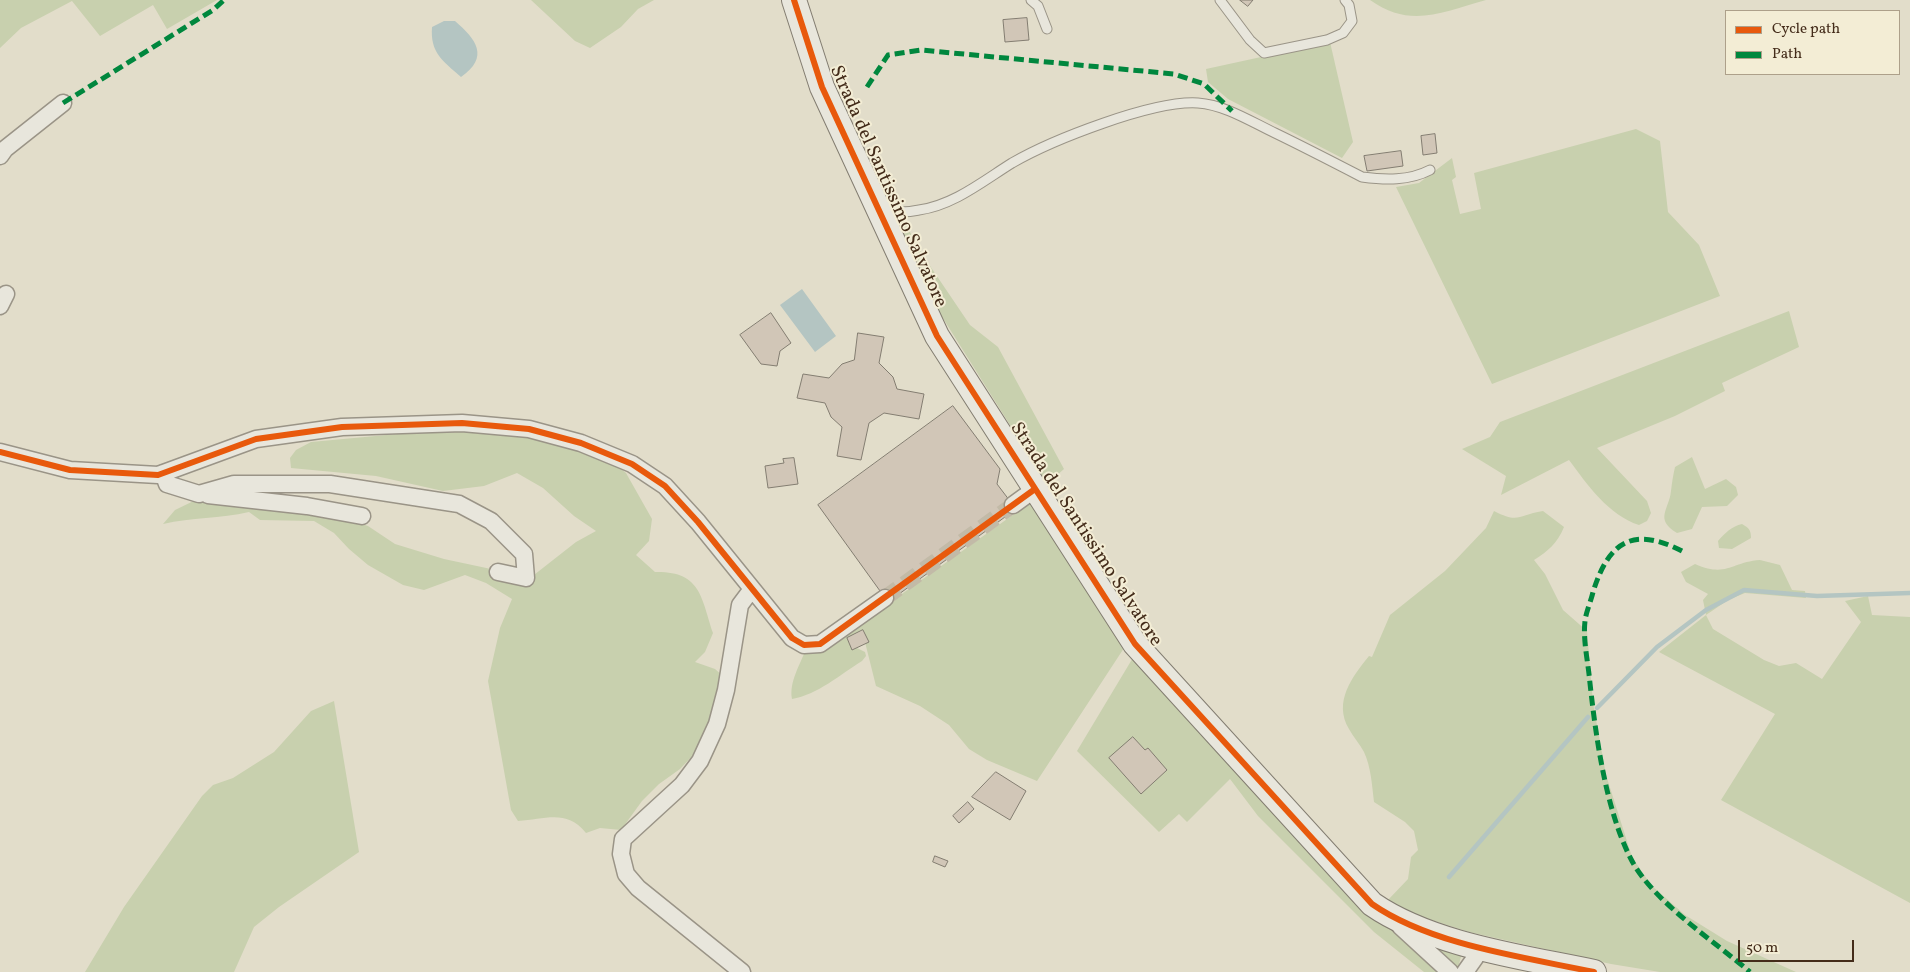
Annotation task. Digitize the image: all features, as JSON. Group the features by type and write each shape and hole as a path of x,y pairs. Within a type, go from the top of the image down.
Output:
{"street":[{"name":"Strada del Santissimo Salvatore","path":"794,0 822,87 937,336 1135,644 1372,904 1390,917 1419,929 1482,948 1594,972"},
{"path":"0,156 4,149 63,103"},
{"path":"0,452 70,470 158,475 256,439 342,427 462,423 529,429 581,443 632,464 665,486 792,638 804,645 820,644 885,598"},
{"path":"163,473 167,484 199,494 307,506 362,516"},
{"path":"199,494 234,484 330,484 459,504 491,521 524,554 526,578 498,572"},
{"path":"1013,505 1035,489"},
{"path":"742,972 638,888 626,874 621,854 624,839 682,785 700,761 717,724 726,690 740,605 752,589"},
{"path":"1390,917 1450,972"},
{"path":"1465,972 1482,948"}],"lane":[{"path":"1031,0 1038,6 1047,29"},
{"path":"1220,0 1250,40 1264,53 1327,40 1344,33 1352,21 1349,5 1345,0"},
{"path":"876,203 888,204 900,212 920,210 943,204 1037,149 1129,116 1181,103 1198,103 1232,112 1362,176 1385,180 1421,175 1430,170"}],"green space":[{"path":"0,0 217,0 167,29 153,5 100,36 72,1 21,28 0,48"},
{"path":"531,0 654,0 638,9 621,27 590,48 575,41"},
{"path":"1370,0 1486,0 1441,13 1413,16 1385,9"},
{"path":"1330,42 1353,142 1342,158 1228,99 1208,82 1206,69"},
{"path":"1636,129 1660,141 1668,212 1699,245 1720,296 1492,384 1396,187 1419,183 1452,158 1456,177 1452,180 1460,214 1481,209 1474,173"},
{"path":"890,213 903,220 926,260 970,325 998,347 1064,469 1047,484 929,296"},
{"path":"1789,311 1799,347 1722,383 1725,391 1675,416 1597,448 1647,501 1651,513 1647,521 1639,525 1618,514 1599,498 1569,460 1501,495 1506,476 1462,449 1490,437 1500,422"},
{"path":"515,431 604,455 626,473 652,519 649,541 636,555 655,572 682,576 690,581 702,598 713,633 705,652 695,662 715,669 724,677 719,716 697,751 680,769 659,784 642,801 621,830 600,828 586,833 571,821 555,817 518,821 511,810 488,681 500,628 512,599 486,583 465,575 424,590 403,585 368,565 334,533 314,521 260,520 249,512 163,524 175,510 204,496 345,518 368,526 395,544 444,559 491,569 525,582 576,542 596,531 574,516 543,488 517,473 484,486 443,491 376,476 291,468 290,458 296,450 311,442 408,433"},
{"path":"1692,457 1705,489 1726,479 1736,487 1738,495 1727,506 1702,507 1692,529 1677,533 1670,528 1664,519 1670,498 1675,467"},
{"path":"1031,502 1126,645 1037,781 987,760 969,749 949,725 920,706 876,686 862,630 853,635 849,644 865,652 866,656 862,661 820,689 792,699 792,686 806,649 861,623"},
{"path":"1494,511 1514,518 1543,511 1564,527 1552,546 1534,560 1545,574 1563,610 1587,631 1593,703 1606,775 1632,857 1651,885 1685,915 1727,941 1796,972 1660,972 1611,964 1469,932 1413,914 1388,900 1408,879 1411,857 1418,850 1414,831 1405,822 1374,802 1368,764 1364,752 1345,719 1344,700 1356,672 1369,656 1372,657 1390,615 1445,571 1486,528"},
{"path":"1742,524 1751,533 1751,538 1732,549 1719,548 1718,541 1723,535 1732,528"},
{"path":"1760,560 1780,565 1792,590 1805,591 1806,598 1745,593 1728,600 1706,615 1703,600 1708,594 1686,582 1681,572 1695,564 1715,570"},
{"path":"1868,596 1872,615 1910,617 1910,903 1721,800 1775,714 1659,652 1706,615 1713,629 1764,660 1779,666 1796,663 1822,679 1861,622 1845,601"},
{"path":"1134,656 1340,873 1464,945 1458,968 1464,972 1424,972 1374,932 1258,816 1230,779 1187,822 1179,814 1159,832 1077,751"},
{"path":"334,701 359,852 279,907 254,927 234,972 85,972 124,907 202,796 213,785 233,778 274,752 311,711"}],"shaded area":[{"path":"444,21 455,21 474,41 477,48 475,62 470,70 461,77 439,56 433,44 432,27"},
{"path":"802,289 836,336 815,352 780,305"}],"building":[{"path":"1240,0 1253,0 1248,6"},
{"path":"1027,18 1029,40 1005,42 1003,20"},
{"path":"1435,134 1437,153 1423,155 1421,136"},
{"path":"1401,151 1403,166 1367,171 1364,156"},
{"path":"771,313 791,343 780,351 777,366 761,364 740,335"},
{"path":"858,333 884,337 879,363 893,377 897,389 924,394 919,419 884,413 869,423 861,460 837,456 842,427 831,417 825,403 797,398 803,374 829,378 842,364 854,360"},
{"path":"953,406 1000,469 997,484 1016,509 888,602 818,505"},
{"path":"794,458 798,484 768,488 765,466 784,463 783,459"},
{"path":"863,630 869,642 852,650 847,638"},
{"path":"1133,737 1145,750 1148,748 1167,770 1141,794 1109,758"},
{"path":"996,772 1026,791 1010,820 972,797"},
{"path":"968,802 974,809 959,823 953,816"},
{"path":"935,856 948,861 945,867 933,862"}],"waterway":[{"path":"1597,708 1657,647 1706,610 1744,590 1817,596 1910,593"},
{"path":"1449,877 1588,717"}],"tunnel":[{"path":"885,598 1013,505"}],"marked path":[{"path":"63,103 213,10 224,0"},
{"path":"867,87 888,55 921,50 1174,74 1204,84 1232,111"},
{"path":"1682,551 1665,543 1650,540 1637,540 1625,543 1615,550 1599,575 1585,621 1586,648 1598,745 1615,818 1632,861 1642,876 1670,906 1750,972"}],"cycle path":[{"path":"794,0 822,87 937,336 1135,644 1372,904 1396,918 1449,940 1508,955 1594,972"},
{"path":"0,452 70,470 158,475 256,439 342,427 462,423 529,429 581,443 632,464 665,486 698,522 792,638 804,645 820,644 1035,489"}]}
